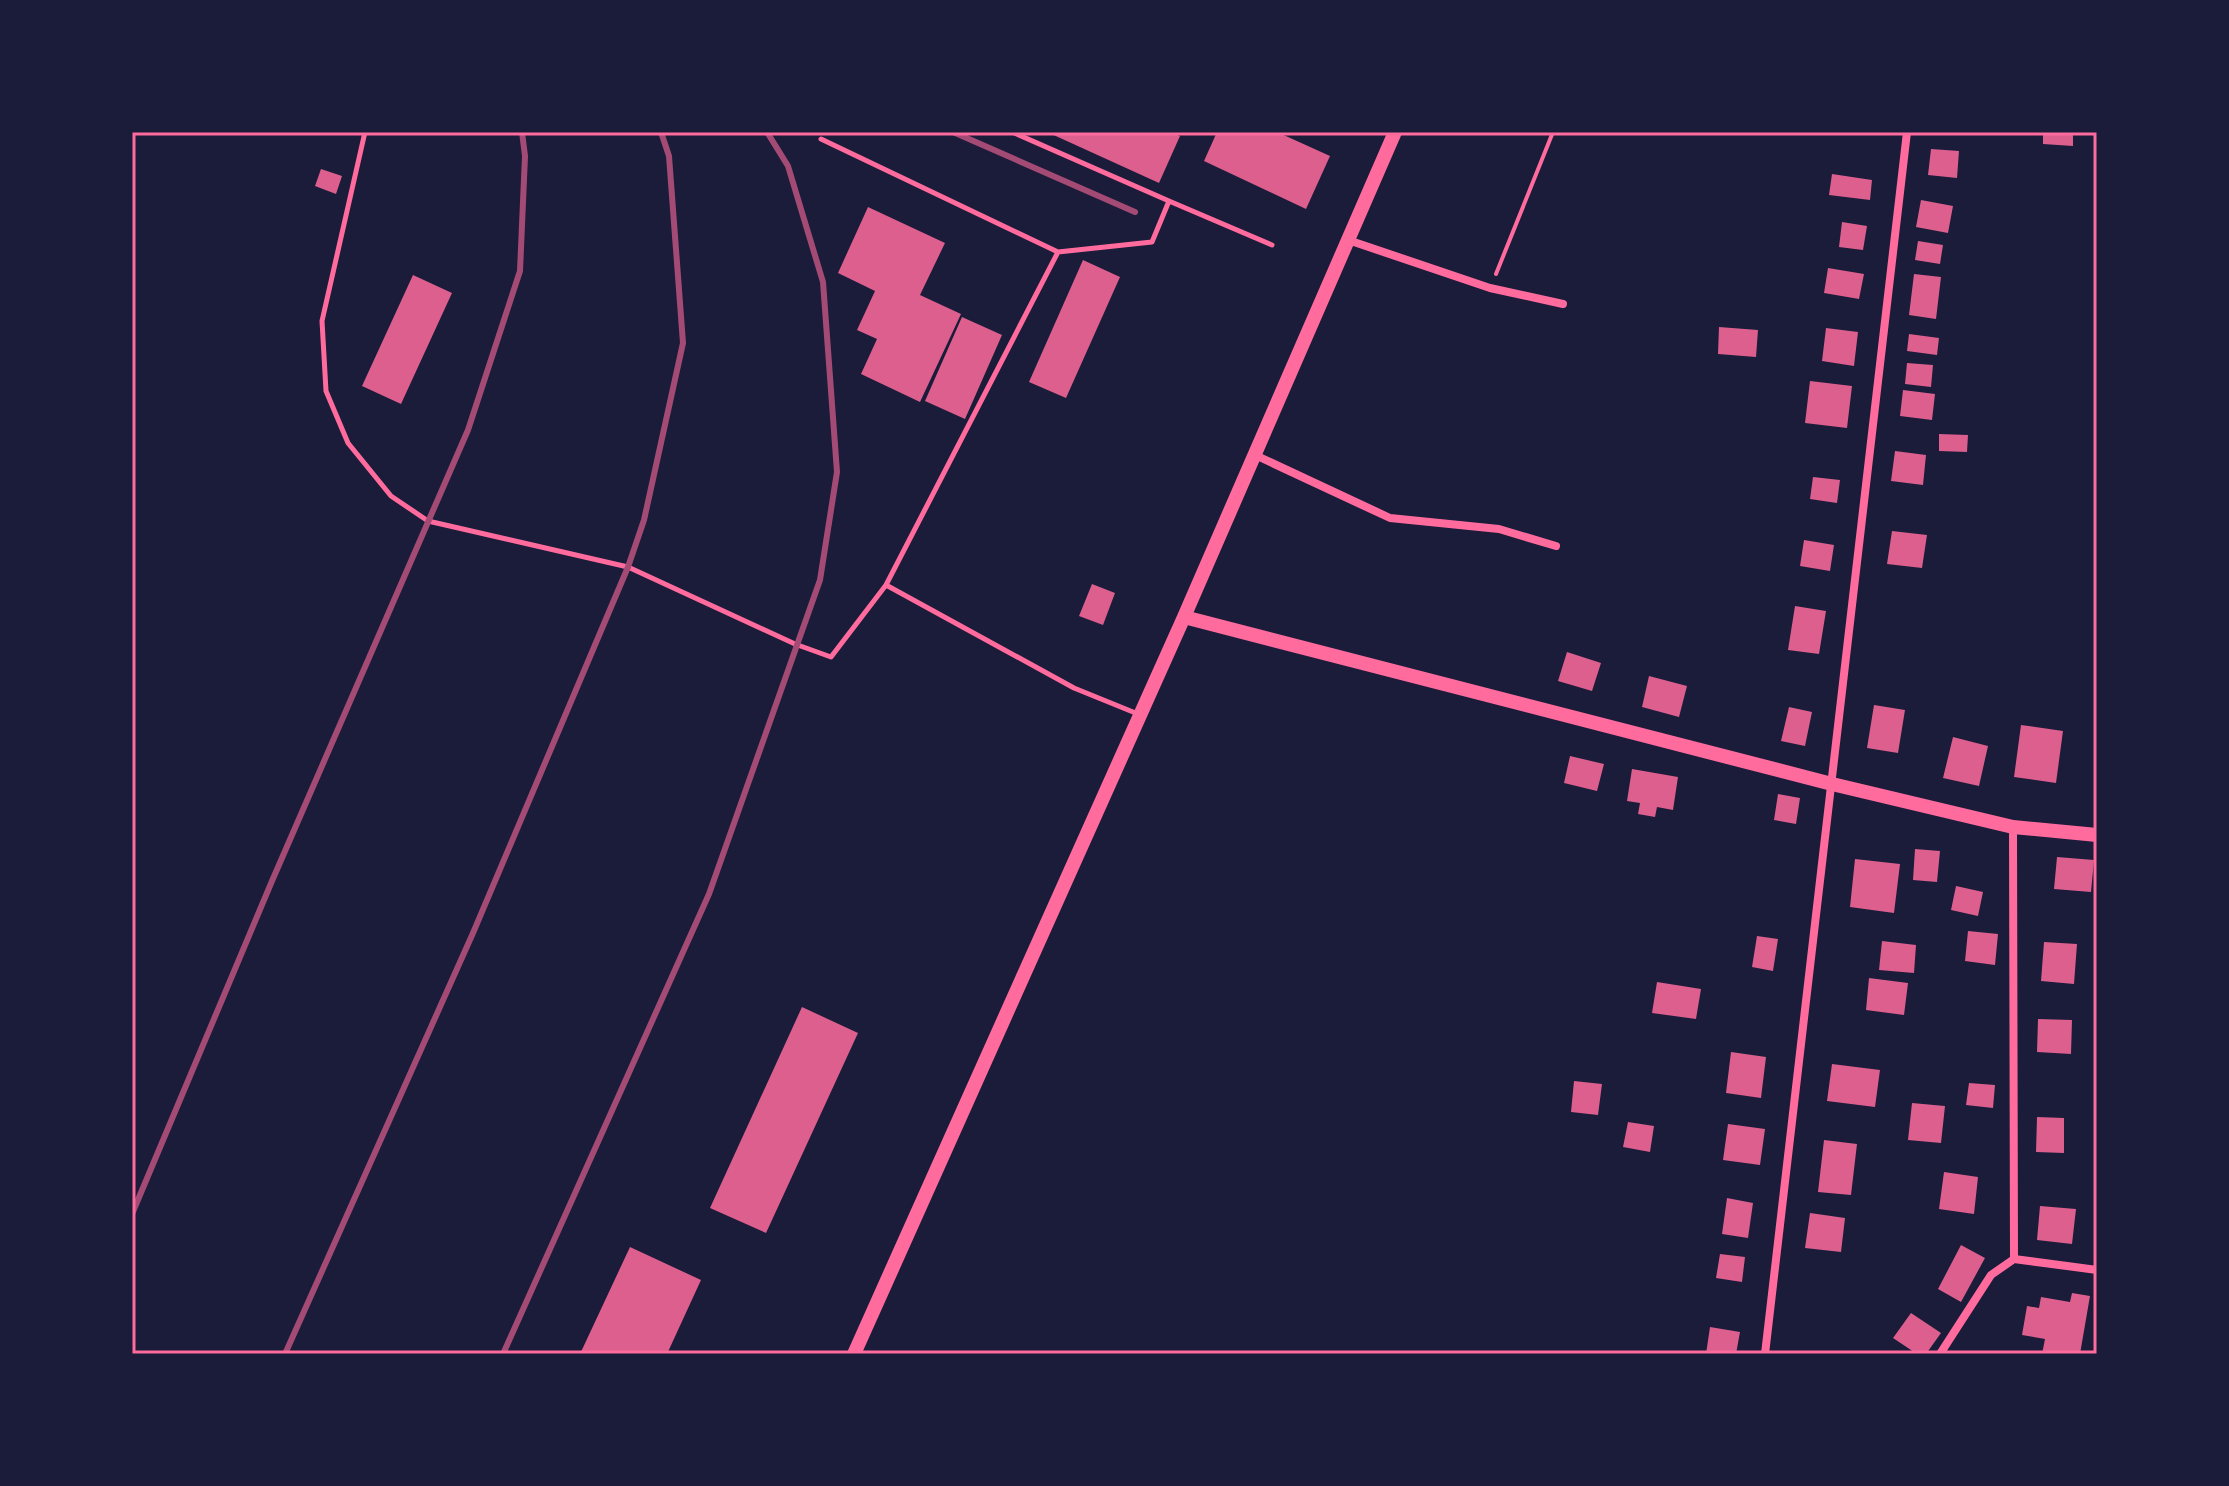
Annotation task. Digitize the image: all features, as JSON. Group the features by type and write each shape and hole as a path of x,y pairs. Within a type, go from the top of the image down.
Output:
{"street":[{"path":"854,1354 1184,617 1395,132"},
{"path":"1765,1354 1907,132"},
{"path":"1348,240 1490,288 1563,304"},
{"path":"1255,455 1390,518 1499,529 1556,546"},
{"path":"1184,617 1832,784 2013,827 2097,835"},
{"path":"2013,827 2014,1259"},
{"path":"1940,1354 1991,1275 2014,1259 2097,1270"}],"lane":[{"path":"365,132 322,321 326,391 348,443 391,496 428,521 628,567 795,644 831,657 886,585 1058,252"},
{"path":"1012,132 1272,245"},
{"path":"821,139 1058,252 1152,242 1169,201"},
{"path":"886,585 1074,688 1139,714"}],"path":[{"path":"1490,288 1553,132"}],"building":[{"path":"1047,132 1171,132 1180,136 1159,183"},
{"path":"1217,132 1277,132 1330,156 1306,209 1204,161"},
{"path":"2043,132 2073,132 2073,146 2043,144"},
{"path":"1931,149 1959,151 1957,178 1928,175"},
{"path":"321,169 342,176 336,194 315,186"},
{"path":"1832,174 1872,180 1870,200 1829,195"},
{"path":"1921,200 1953,206 1948,233 1916,227"},
{"path":"868,207 945,243 920,295 961,314 920,402 861,374 877,339 857,330 875,291 838,273"},
{"path":"1842,222 1867,226 1863,250 1839,247"},
{"path":"1918,241 1943,245 1940,264 1915,260"},
{"path":"1083,260 1120,277 1066,398 1029,382"},
{"path":"1828,268 1864,274 1859,299 1824,293"},
{"path":"1914,274 1941,277 1936,319 1909,315"},
{"path":"413,275 452,293 401,404 362,386"},
{"path":"962,317 1002,335 965,419 925,401"},
{"path":"1719,327 1758,330 1756,357 1718,354"},
{"path":"1826,328 1858,332 1854,366 1822,361"},
{"path":"1909,334 1939,338 1937,355 1907,351"},
{"path":"1907,363 1933,365 1931,387 1905,384"},
{"path":"1810,381 1852,386 1847,428 1805,423"},
{"path":"1903,390 1935,394 1932,420 1900,416"},
{"path":"1939,434 1968,435 1967,452 1939,451"},
{"path":"1895,451 1926,455 1923,485 1891,481"},
{"path":"1813,477 1840,480 1837,503 1810,499"},
{"path":"1892,531 1927,535 1922,568 1887,564"},
{"path":"1804,540 1834,545 1830,571 1800,566"},
{"path":"1092,584 1115,593 1103,625 1079,616"},
{"path":"1795,606 1826,611 1819,654 1788,650"},
{"path":"1567,652 1601,663 1592,691 1558,681"},
{"path":"1649,676 1687,686 1679,717 1642,707"},
{"path":"1874,705 1905,710 1898,753 1867,748"},
{"path":"1789,707 1812,712 1805,746 1781,741"},
{"path":"2021,725 2063,731 2056,783 2014,777"},
{"path":"1953,737 1988,746 1979,786 1943,778"},
{"path":"1570,756 1604,764 1597,791 1564,783"},
{"path":"1632,769 1678,777 1673,810 1657,807 1655,817 1638,814 1640,803 1627,801"},
{"path":"1778,794 1800,798 1796,824 1774,820"},
{"path":"1915,849 1940,851 1937,882 1913,880"},
{"path":"2057,857 2094,860 2091,892 2054,889"},
{"path":"1855,859 1900,864 1894,913 1850,907"},
{"path":"1956,886 1983,892 1978,916 1951,910"},
{"path":"1968,931 1998,934 1995,965 1965,961"},
{"path":"1757,936 1778,939 1773,971 1752,967"},
{"path":"1882,941 1916,945 1914,973 1879,970"},
{"path":"2044,942 2077,944 2074,984 2041,981"},
{"path":"1869,978 1908,983 1904,1015 1866,1010"},
{"path":"1657,982 1701,989 1696,1019 1652,1013"},
{"path":"802,1007 858,1033 766,1233 710,1208"},
{"path":"2038,1019 2072,1020 2071,1054 2037,1052"},
{"path":"1731,1052 1766,1057 1761,1098 1726,1093"},
{"path":"1832,1064 1880,1070 1875,1107 1827,1101"},
{"path":"1574,1081 1602,1084 1598,1115 1571,1112"},
{"path":"1969,1083 1995,1085 1993,1108 1966,1105"},
{"path":"1912,1103 1945,1106 1941,1143 1908,1140"},
{"path":"2037,1117 2064,1118 2064,1153 2036,1152"},
{"path":"1628,1122 1654,1126 1650,1152 1623,1147"},
{"path":"1728,1124 1765,1129 1760,1165 1723,1160"},
{"path":"1824,1140 1857,1144 1851,1195 1818,1192"},
{"path":"1944,1172 1978,1177 1974,1214 1939,1209"},
{"path":"1727,1198 1753,1203 1748,1238 1722,1234"},
{"path":"2040,1206 2076,1209 2072,1244 2037,1240"},
{"path":"1810,1213 1845,1218 1841,1252 1805,1248"},
{"path":"1961,1245 1985,1258 1961,1302 1938,1289"},
{"path":"630,1247 701,1280 667,1354 580,1354"},
{"path":"1720,1254 1745,1257 1742,1282 1716,1278"},
{"path":"2072,1293 2090,1296 2080,1354 2042,1354 2045,1339 2022,1335 2027,1306 2039,1308 2041,1297 2070,1302"},
{"path":"1911,1313 1941,1333 1926,1354 1917,1354 1893,1338"},
{"path":"1710,1327 1740,1332 1736,1354 1706,1354"}],"railway":[{"path":"132,1214 272,881 468,430 520,271 525,156 522,132"},
{"path":"285,1354 473,933 628,567 644,520 683,343 669,156 661,132"},
{"path":"503,1354 709,894 820,580 837,472 823,282 788,166 767,132"},
{"path":"953,132 1135,212"}]}
